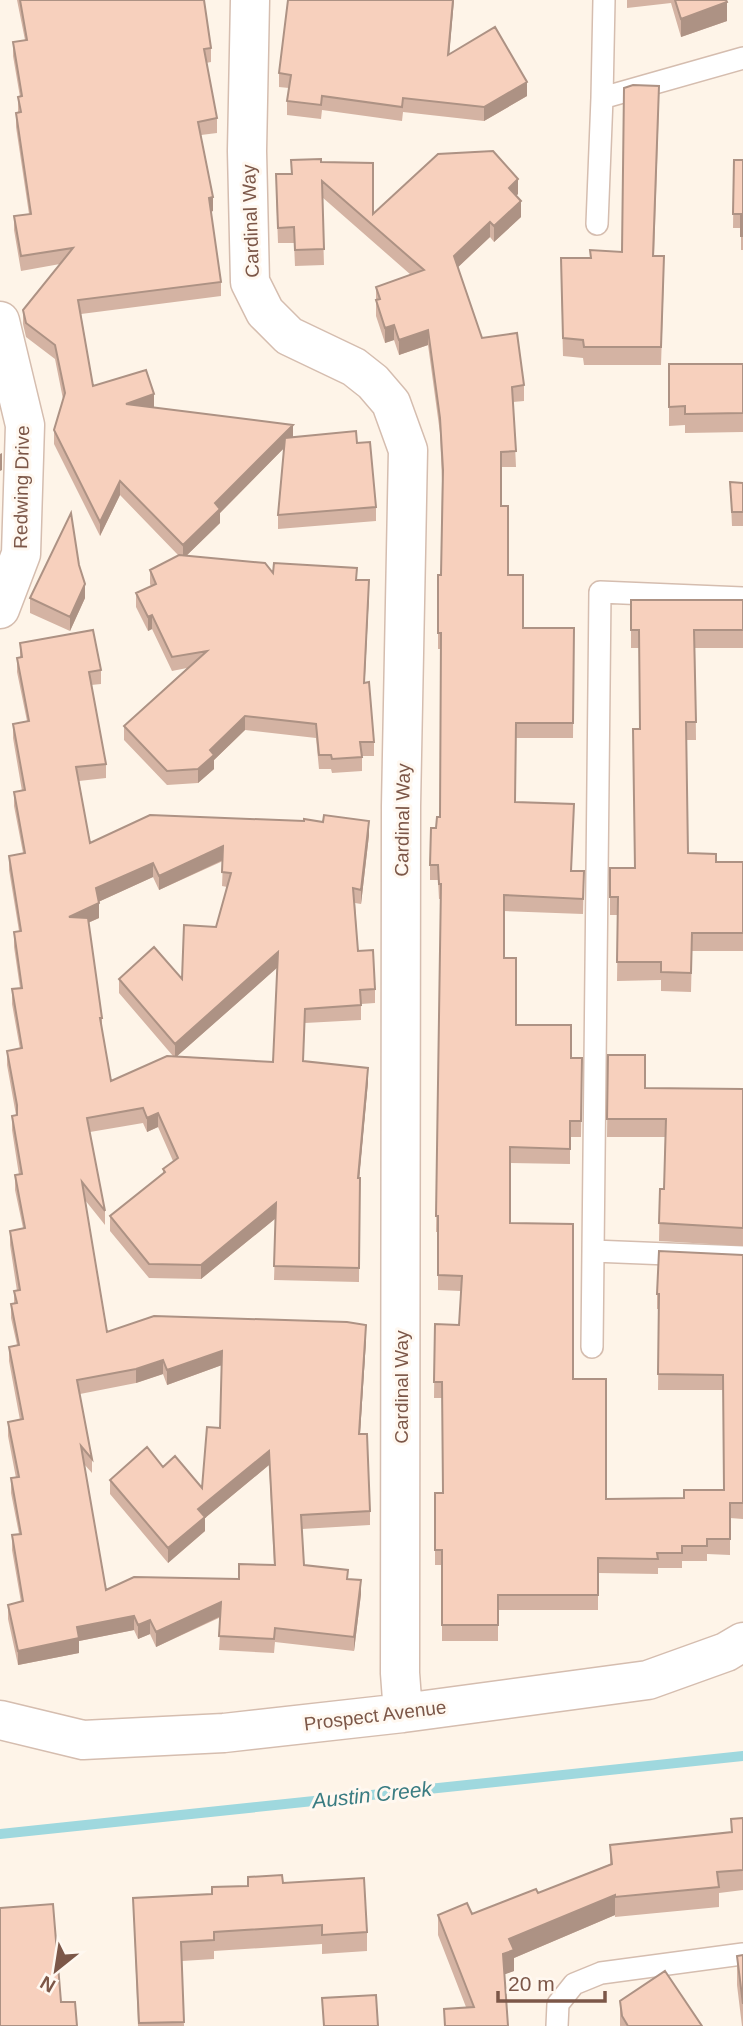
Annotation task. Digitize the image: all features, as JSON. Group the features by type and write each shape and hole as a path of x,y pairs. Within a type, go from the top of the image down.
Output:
{"street":[{"name":"Cardinal Way","path":"250,0 247,151 250,282 265,312 289,336 354,368 373,382 391,403 408,450 401,806 400,1673 403,1713"},
{"name":"Redwing Drive","path":"0,321 25,425 21,554 0,609"},
{"name":"Prospect Avenue","path":"0,1720 83,1740 224,1733 403,1713 648,1680 726,1652 743,1642"}],"lane":[{"path":"597,224 604,0"},
{"path":"603,98 743,58"},
{"path":"593,1347 600,592 743,598"},
{"path":"593,1251 743,1257"},
{"path":"557,2026 558,2004 574,1984 601,1973 743,1954"}],"building":[{"path":"20,0 204,0 211,48 204,49 217,118 198,122 213,197 209,198 221,282 78,300 93,386 146,370 154,394 126,404 293,425 215,503 220,509 183,545 120,481 100,522 54,430 65,393 55,345 26,323 23,310 73,248 21,256 14,216 31,214 16,113 21,112 18,97 22,96 13,42 27,40"},
{"path":"288,0 453,0 448,55 495,27 527,82 484,107 403,98 402,107 322,96 321,105 287,101 291,75 279,73"},
{"path":"675,0 726,0 727,2 681,19"},
{"path":"633,85 659,86 653,256 664,256 661,347 584,347 583,340 563,338 561,258 591,258 590,250 622,252 624,88"},
{"path":"493,151 518,179 509,188 521,201 494,226 490,222 454,256 482,338 517,333 524,385 512,387 516,451 501,452 501,506 508,506 508,575 523,575 523,628 574,628 573,723 516,723 515,802 574,804 571,871 584,871 583,899 504,895 504,958 516,958 516,1025 571,1025 571,1058 582,1058 581,1121 570,1121 570,1149 510,1147 510,1223 573,1224 573,1379 606,1379 606,1499 684,1498 684,1490 724,1490 723,1375 658,1374 659,1251 743,1255 743,1503 730,1503 730,1539 707,1539 707,1546 682,1546 682,1553 657,1553 658,1559 598,1558 598,1595 498,1595 498,1625 442,1625 442,1550 435,1550 435,1493 443,1493 442,1382 434,1382 435,1324 459,1325 462,1276 438,1275 436,1216 441,884 438,865 430,865 431,828 436,828 437,817 440,817 441,633 438,633 438,575 441,575 443,470 440,418 428,330 399,340 394,325 385,328 376,300 380,299 376,287 424,270 322,181 324,249 295,250 294,227 278,228 276,174 292,174 291,160 373,163 373,214 438,154"},
{"path":"734,160 743,160 743,236 741,214 733,214"},
{"path":"669,364 743,364 743,413 685,414 685,406 669,407"},
{"path":"356,431 357,443 370,442 376,507 278,515 285,438"},
{"path":"730,482 743,483 743,512 732,512"},
{"path":"71,513 79,565 85,584 70,617 30,598"},
{"path":"179,555 265,563 273,573 274,563 357,568 356,580 369,580 364,683 369,682 374,742 360,742 362,757 332,759 331,755 319,755 316,724 245,716 210,750 214,755 198,769 167,771 124,726 207,651 172,657 152,615 148,617 136,593 156,584 150,570"},
{"path":"631,600 743,600 743,630 694,630 696,722 686,722 688,853 716,854 716,862 743,862 743,933 692,933 691,973 661,972 661,962 617,962 618,897 610,897 610,868 635,868 633,729 640,729 639,630 631,630"},
{"path":"93,630 101,670 89,672 106,764 76,767 90,843 150,815 304,819 323,822 324,815 369,821 361,890 353,888 358,951 373,950 375,989 360,990 361,1005 305,1009 303,1061 368,1068 358,1178 359,1268 274,1266 276,1203 201,1265 149,1264 110,1216 165,1172 163,1169 178,1158 158,1113 147,1118 143,1108 87,1118 105,1211 82,1182 107,1332 154,1316 347,1322 366,1325 359,1434 367,1434 370,1511 301,1515 304,1565 348,1570 347,1579 361,1580 354,1637 275,1628 274,1639 219,1636 221,1602 156,1632 150,1620 138,1625 134,1616 77,1627 79,1638 18,1651 8,1605 23,1601 12,1535 21,1534 11,1478 19,1477 8,1422 23,1419 9,1347 19,1345 11,1304 17,1303 14,1291 20,1290 10,1231 25,1228 15,1175 22,1174 12,1116 17,1115 17,1105 7,1051 22,1048 12,989 22,988 14,932 21,931 9,856 25,853 14,792 25,790 13,724 29,721 17,658 22,657 20,643","holes":["223,846 222,872 231,873 216,927 184,925 182,979 154,947 119,979 175,1044 278,952 273,1062 167,1056 111,1081 88,918 69,917 99,903 96,888 153,863 159,876","222,1351 220,1428 207,1427 202,1488 175,1456 163,1467 147,1447 110,1480 168,1548 205,1517 198,1509 269,1451 275,1565 239,1564 239,1579 134,1577 106,1590 81,1446 92,1459 77,1380 136,1369 163,1360 167,1370"]},
{"path":"608,1055 645,1055 645,1088 743,1089 743,1228 659,1223 660,1189 664,1189 666,1119 607,1119"},
{"path":"743,1818 743,1870 717,1872 719,1887 615,1895 509,1939 514,1950 503,1954 508,2026 445,2026 444,2009 474,2007 438,1915 467,1903 472,1914 536,1889 538,1893 612,1864 610,1845 732,1832 731,1819"},
{"path":"282,1875 283,1883 364,1878 367,1932 322,1935 322,1925 214,1932 214,1940 181,1942 184,2022 139,2023 133,1898 212,1894 212,1887 248,1886 248,1877"},
{"path":"53,1904 61,2002 75,2002 77,2026 0,2026 0,1908"},
{"path":"743,1955 743,2004 737,1956"},
{"path":"665,1971 702,2026 628,2026 622,2016 620,2001"},
{"path":"376,1995 378,2026 324,2026 322,1998"}],"waterway":[{"name":"Austin Creek","path":"0,1834 743,1756"}]}
